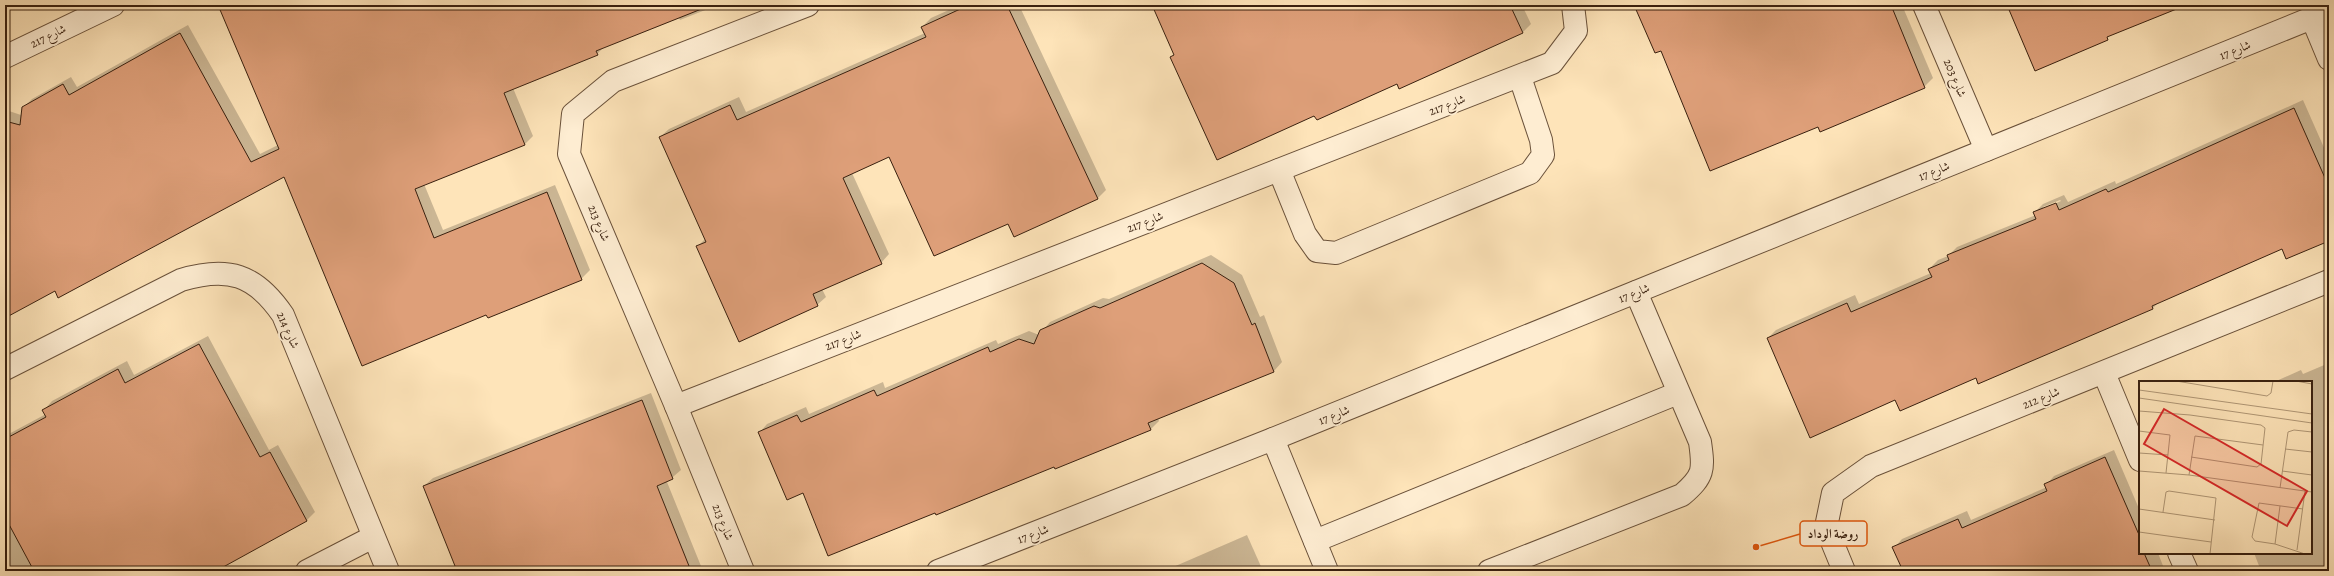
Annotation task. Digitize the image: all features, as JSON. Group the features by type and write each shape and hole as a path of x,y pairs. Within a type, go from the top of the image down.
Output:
{"street":[{"name":"شارع 217","path":"5,57 113,5"},
{"name":"شارع 213","path":"743,571 676,406 570,154 573,114 613,81 808,5"},
{"name":"شارع 217","path":"676,406 1520,77 1552,63 1576,31 1574,5"},
{"name":"شارع 203","path":"1924,5 1986,150"},
{"path":"2321,15 2329,59"},
{"name":"شارع 17","path":"938,571 1273,440 2321,15"},
{"path":"1279,170 1305,234 1317,251 1336,253 1530,173 1543,155 1541,140 1520,77"},
{"name":"شارع 214","path":"5,369 181,280 210,273 228,274 250,281 269,295 283,315 388,571"},
{"name":"شارع 212","path":"1844,571 1826,527 1833,493 1871,466 2329,281"},
{"path":"1489,571 1682,495 1698,480 1702,462 1700,442 1636,292"},
{"path":"2104,373 2139,458"},
{"path":"1315,541 1678,393"},
{"path":"1273,440 1327,571"},
{"path":"307,571 373,537"},
{"path":"2179,554 2187,571"}],"building":[{"path":"218,5 709,6 596,51 598,55 504,93 525,145 415,189 434,238 547,192 582,280 488,318 486,315 362,366 284,177 58,298 55,291 5,318 5,121 20,125 22,107 63,84 69,95 180,33 251,162 279,149"},
{"path":"969,5 1007,5 1098,199 1014,237 1008,224 934,256 889,157 843,178 882,264 813,294 818,306 739,342 696,246 706,242 659,137 730,105 737,120 926,37 921,27"},
{"path":"1152,5 1510,5 1523,33 1399,89 1397,84 1317,120 1314,116 1217,160 1170,57 1174,55"},
{"path":"1634,5 1891,5 1925,88 1820,132 1818,127 1710,171 1661,51 1655,53"},
{"path":"2007,5 2184,6 2107,37 2108,40 2035,71"},
{"path":"2294,108 2329,187 2329,241 2286,259 2282,249 2152,306 2153,309 1978,384 1976,378 1900,411 1895,400 1810,438 1767,338 1847,303 1851,312 1932,277 1928,269 1949,260 1947,255 2036,219 2033,212 2056,203 2059,210 2106,189 2108,192"},
{"path":"1202,263 1234,283 1252,325 1255,323 1274,372 1148,423 1151,430 1055,469 1054,467 936,515 935,513 828,556 803,493 787,500 758,432 797,415 801,422 874,390 877,396 988,347 990,352 1019,339 1034,344 1040,330 1094,306 1100,308"},
{"path":"199,344 260,457 270,452 307,521 216,571 34,571 5,517 5,439 46,417 42,410 118,369 125,383"},
{"path":"642,400 673,479 657,486 691,571 457,571 423,486"},
{"path":"2105,457 2139,535 2139,554 2144,554 2152,571 1903,571 1892,547 1958,519 1962,528 2047,491 2044,484"}],"place":[{"name":"روضة الوداد","path":"1756,547"}]}
